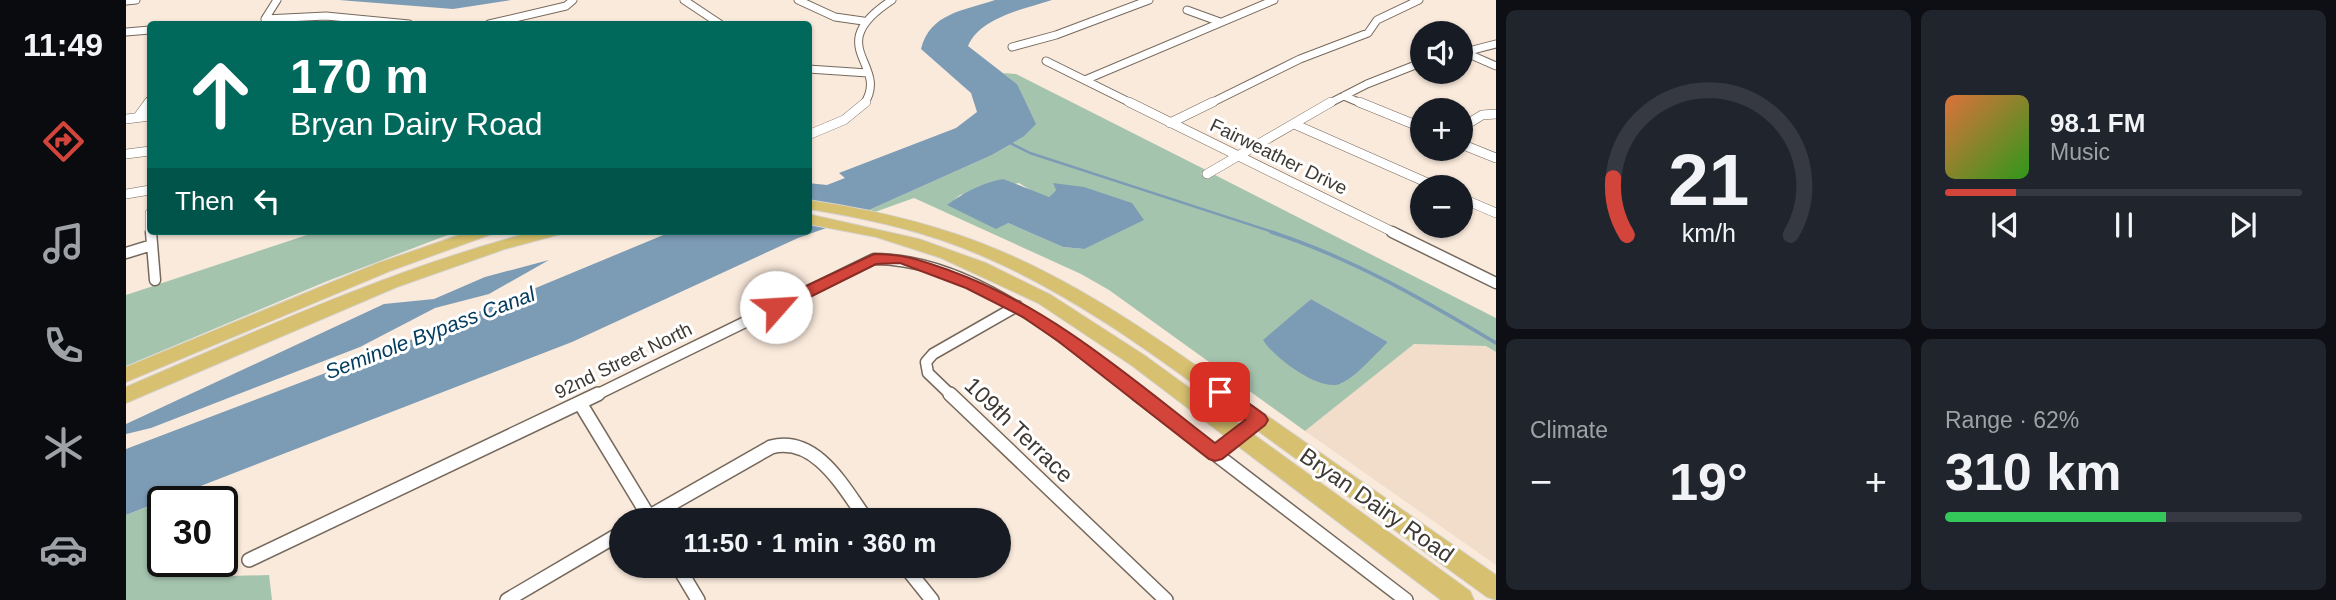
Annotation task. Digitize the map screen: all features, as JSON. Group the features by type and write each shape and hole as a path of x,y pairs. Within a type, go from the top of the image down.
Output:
{"main road":[{"name":"Bryan Dairy Road","path":"812,205 915,224 1012,262 1080,297 1142,336 1496,589"},
{"name":"Bryan Dairy Road","path":"812,220 887,235 983,268 1045,299 1132,356 1461,600"},
{"path":"126,374 384,267 475,235"},
{"path":"126,395 389,282 460,256 539,235"}],"street":[{"path":"126,1 136,0"},
{"path":"277,0 265,19 308,16 364,21"},
{"path":"502,21 566,6 573,0"},
{"path":"684,0 716,21"},
{"path":"798,0 835,17 863,21"},
{"path":"812,133 845,119 862,106 872,91 856,41 863,21 892,0"},
{"path":"1012,47 1056,35 1149,0"},
{"path":"1085,80 1274,0"},
{"path":"1170,123 1300,58 1368,33 1377,20 1419,0"},
{"path":"1188,10 1220,22"},
{"path":"305,21 308,16"},
{"path":"126,32 147,30"},
{"path":"1473,50 1496,44"},
{"path":"1473,57 1496,65"},
{"name":"Fairweather Drive","path":"1046,61 1496,284"},
{"path":"1207,174 1344,96 1392,72 1410,66"},
{"path":"812,69 868,74"},
{"path":"1344,96 1410,123"},
{"path":"138,117 147,104"},
{"path":"1473,121 1482,115 1496,114"},
{"path":"126,119 147,116"},
{"path":"1294,124 1410,175"},
{"path":"1473,149 1496,158"},
{"path":"126,154 147,151"},
{"path":"126,194 147,190"},
{"path":"1473,203 1496,214"},
{"path":"151,235 155,280"},
{"path":"126,253 152,245"},
{"name":"92nd Street North","path":"249,560 580,403 874,259 902,259 937,270 1017,306"},
{"path":"1017,306 1064,337 1406,600"},
{"name":"109th Terrace","path":"1017,306 933,354 926,362 928,373 1166,600"},
{"path":"580,403 642,508"},
{"path":"1215,453 1258,420"},
{"path":"667,508 771,447 783,443 801,446 813,455 857,508"},
{"path":"507,600 609,540"},
{"path":"685,578 698,600"},
{"path":"914,578 932,600"}],"shaded area":[{"path":"1414,344 1486,346 1496,352 1496,565 1305,431"}],"green space":[{"path":"1003,73 1016,74 1206,170 1201,174 1209,178 1215,175 1496,318 1496,352 1486,346 1414,344 1305,431 1109,290 1081,274 914,198 875,212 869,210 992,155 1023,137 1017,84","holes":["1019,183 1040,196 1049,197 1056,190 1084,249 1063,247 1008,223 948,205 960,195","1311,299 1388,342 1341,384 1264,341"]},
{"path":"307,235 448,235 325,282 126,366 126,295"},
{"path":"147,507 147,577 269,575 272,600 126,600 126,515"}],"water":[{"path":"339,0 511,0 453,9"},
{"path":"995,0 1052,0 993,21 974,36 968,46 1017,84 1036,124 1023,137 992,155 869,210 812,200 812,183 827,185 845,178 839,173 956,128 977,112 971,93 921,49 932,28 949,15"},
{"path":"1003,179 1049,197 1056,190 1053,183 1084,187 1132,203 1144,220 1084,249 1063,247 1008,223 996,229 947,205 973,189"},
{"path":"812,223 832,226 812,233"},
{"name":"Seminole Bypass Canal","path":"663,235 806,235 572,342 201,486 147,486 147,507 126,515 126,449 391,348"},
{"path":"549,260 489,294 435,308 360,347 151,428 126,434 126,424 384,304 434,299 485,277"},
{"path":"1311,299 1388,342 1360,370 1342,383 1333,385 1311,379 1277,356 1263,340"}],"waterway":[{"path":"1008,142 1030,153 1276,233"},
{"path":"1271,232 1359,267 1496,343"}],"route":[{"path":"776,307 874,259 902,259 972,284 1028,313 1064,337 1215,453 1258,420 1220,392"}]}
